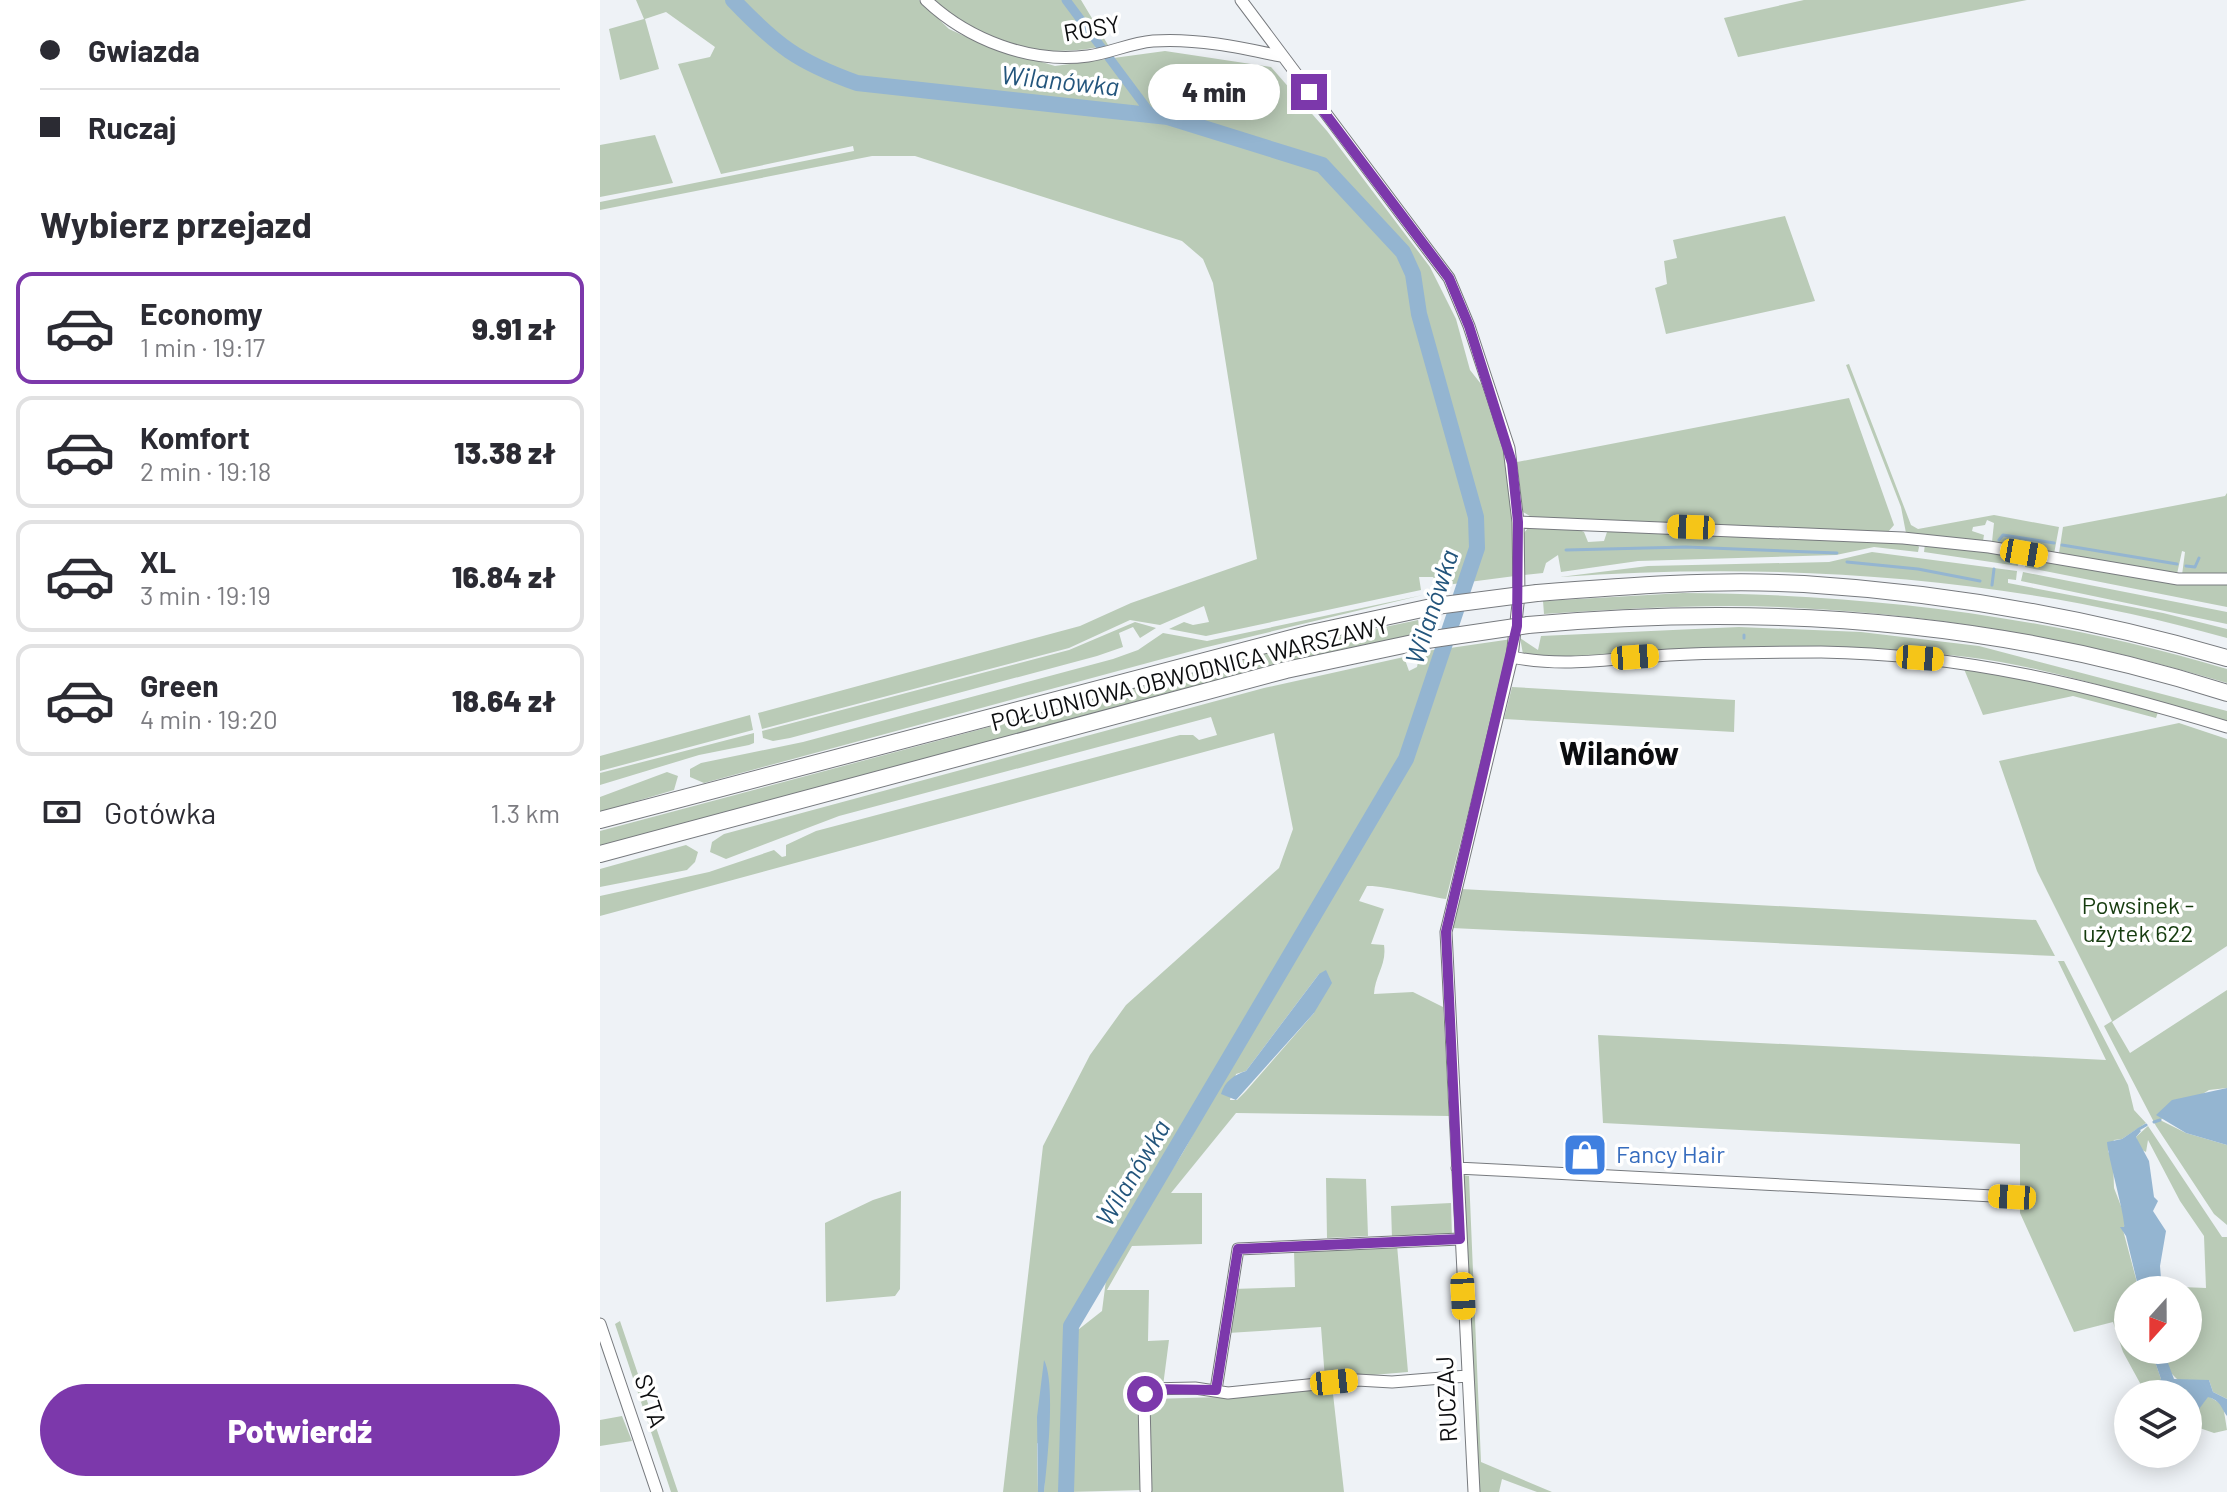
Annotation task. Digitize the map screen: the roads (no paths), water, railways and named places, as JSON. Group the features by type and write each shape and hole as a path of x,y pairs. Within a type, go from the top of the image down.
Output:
{"highway":[{"name":"POŁUDNIOWA OBWODNICA WARSZAWY","path":"600,820 1311,633 1436,606 1537,593 1748,583 1939,597 2111,628 2227,658"},
{"name":"POŁUDNIOWA OBWODNICA WARSZAWY","path":"600,854 1286,670 1427,640 1528,625 1692,615 1883,622 2018,641 2227,693"}],"street":[{"name":"ROSY","path":"926,0 977,38 1044,56 1090,56 1121,46 1174,41 1280,56"},
{"name":"RUCZAJ","path":"1241,0 1280,56 1416,232 1458,295 1509,448 1518,522 1519,595 1512,657 1447,920 1474,1492"},
{"path":"1518,522 1903,538 1989,547 2178,579 2227,579"},
{"path":"1512,657 1551,664 1720,653 1824,652 1953,660 2089,688 2227,727"},
{"path":"1457,1168 2012,1197"},
{"path":"1216,1390 1238,1249 1460,1239"},
{"name":"SYTA","path":"600,1324 657,1492"},
{"path":"1146,1490 1146,1390 1216,1390 1228,1393 1357,1380 1392,1382 1467,1376"}],"water":[{"path":"1326,970 1332,983 1314,1013 1236,1100 1221,1094 1230,1079 1246,1071 1319,974"},
{"path":"2227,1088 2227,1145 2186,1133 2156,1115 2172,1100"},
{"path":"2138,1128 2141,1131 2136,1137 2149,1161 2154,1197 2158,1201 2153,1211 2166,1231 2161,1276 2136,1276 2126,1236 2120,1227 2124,1227 2124,1222 2107,1142 2122,1139"},
{"path":"1044,1360 1048,1371 1050,1424 1044,1492 1038,1492 1037,1417"},
{"path":"2156,1364 2168,1364 2174,1379 2209,1380 2213,1392 2227,1399 2227,1416 2220,1404 2208,1397 2202,1405 2202,1380 2161,1379"}],"waterway":[{"name":"Wilanówka","path":"733,0 789,51 819,68 857,83 1168,117 1322,165 1403,252 1413,274 1419,314 1476,517 1477,548 1406,759 1071,1326 1066,1492"},
{"path":"1066,0 1151,114"},
{"path":"1999,540 2003,535 2054,543"},
{"path":"2062,545 2177,564"},
{"path":"1566,550 1686,547 1837,553"},
{"path":"2186,566 2195,567 2199,558"},
{"path":"1847,562 1918,569 1980,581"},
{"path":"1992,585 1994,569"},
{"path":"2154,1122 2160,1120"},
{"path":"2139,1129 2146,1125"}],"place":[{"name":"Fancy Hair","path":"1585,1155"}],"district":[{"name":"Wilanów","path":"1619,754"}],"park label":[{"name":"Powsinek - użytek 622","path":"2138,920"}]}
